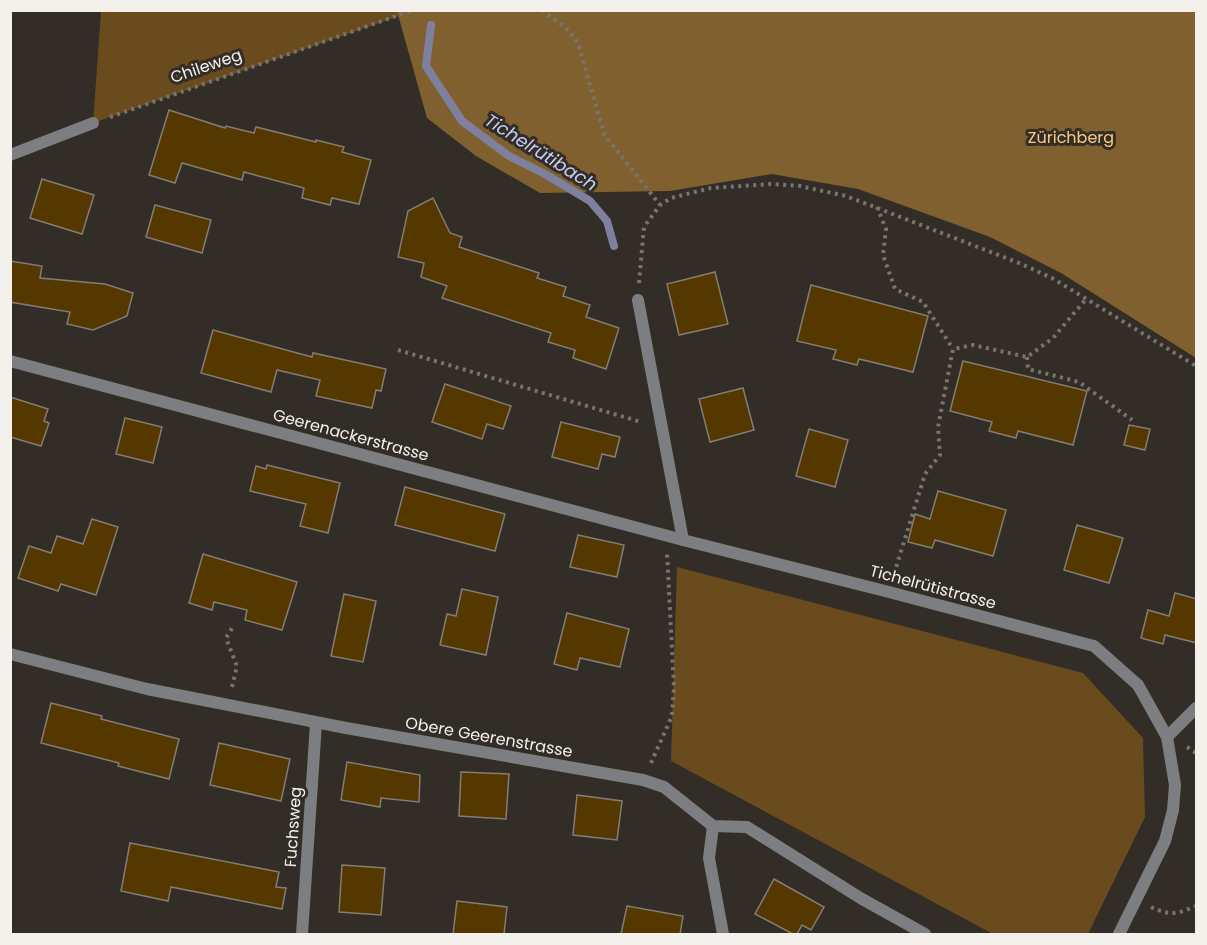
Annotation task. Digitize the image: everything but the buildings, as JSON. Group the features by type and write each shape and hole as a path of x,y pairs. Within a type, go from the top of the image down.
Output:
{"street":[{"path":"10,155 93,123"},
{"path":"638,300 683,540"},
{"name":"Geerenackerstrasse","path":"10,361 683,540"},
{"name":"Tichelrütistrasse","path":"683,540 1094,646 1138,686 1167,737 1175,785 1173,810 1165,841 1119,934"},
{"name":"Obere Geerenstrasse","path":"10,654 134,687 316,723 644,780 664,787 713,826"},
{"path":"1167,737 1197,708"},
{"name":"Fuchsweg","path":"302,934 316,723"},
{"path":"723,934 709,858 713,826 747,827 862,899 926,934"}],"path":[{"name":"Chileweg","path":"93,123 413,10"},
{"path":"542,10 567,29 578,43 603,134 660,205"},
{"path":"638,300 644,227 660,205 671,198 711,188 771,184 801,186 846,196 1019,262 1052,278 1197,366"},
{"path":"877,207 886,229 883,255 895,289 923,302 954,349 938,428 940,455 926,474 908,524 889,592"},
{"path":"954,349 972,345 1027,357 1053,338 1086,299"},
{"path":"398,350 662,428"},
{"path":"1027,357 1028,369 1079,382 1132,420"},
{"path":"644,780 672,716 674,687 666,536"},
{"path":"228,705 237,666 226,638 234,625"},
{"path":"1137,900 1166,914 1197,906"}],"shaded area":[{"path":"101,11 397,11 399,16 93,123"},
{"path":"677,567 1083,673 1143,738 1145,817 1088,934 993,934 671,761"}],"green space":[{"name":"Zürichberg","path":"397,11 1196,11 1196,358 1061,273 990,237 858,189 772,174 670,191 540,193 476,156 427,118"}],"waterway":[{"name":"Tichelrütibach","path":"431,25 426,66 462,121 509,156 590,201 607,221 614,246"}]}
